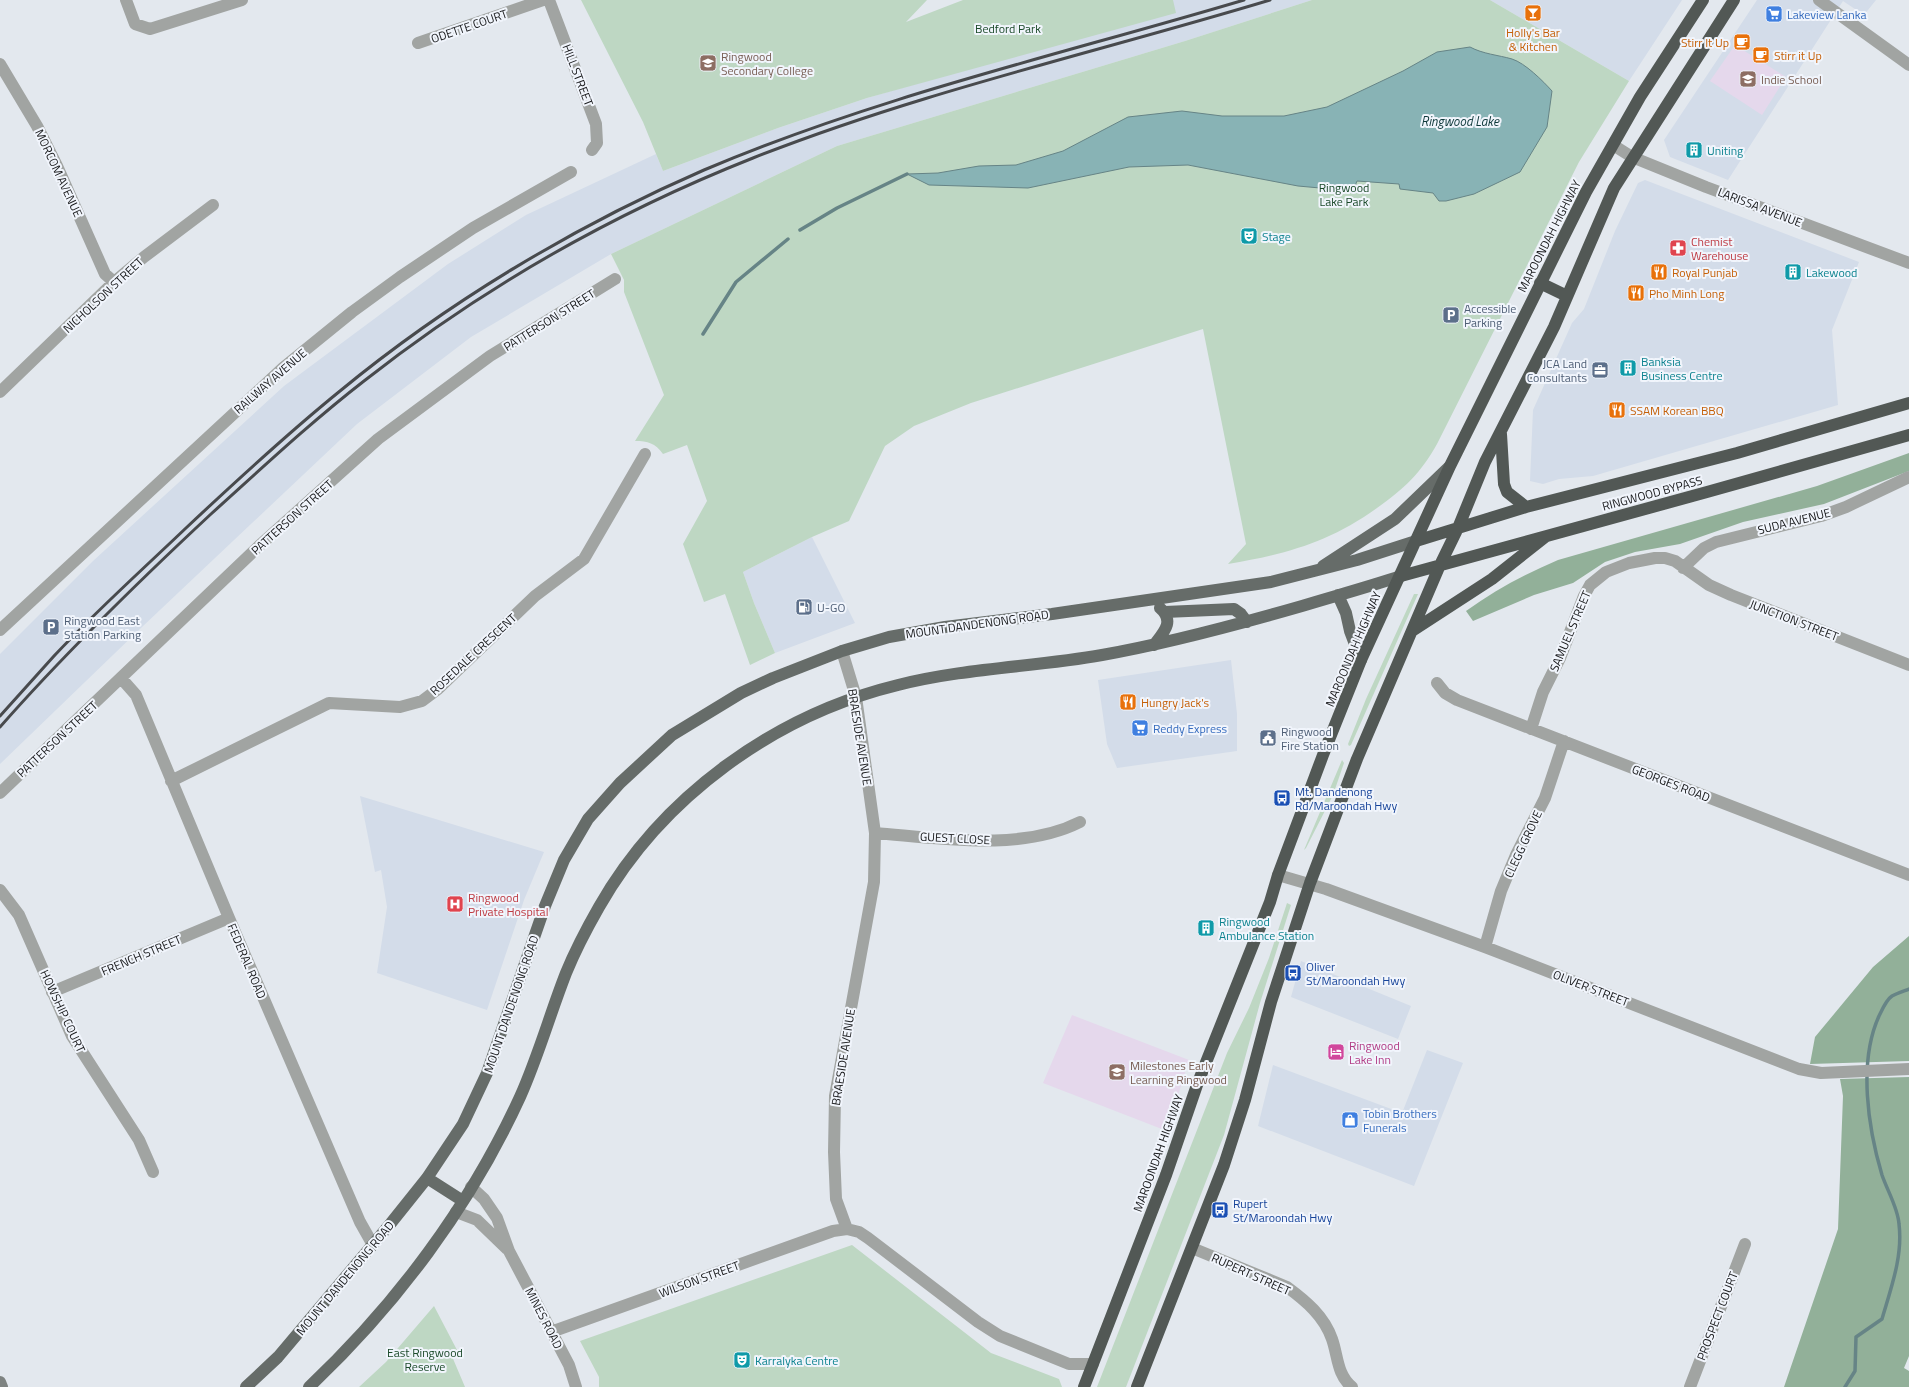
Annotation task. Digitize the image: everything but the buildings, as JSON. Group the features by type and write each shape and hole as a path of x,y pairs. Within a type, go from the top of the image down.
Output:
{"highway":[{"name":"MAROONDAH HIGHWAY","path":"1084,1387 1166,1175 1197,1085 1270,902 1278,875 1323,755 1362,660 1450,466 1498,373 1570,223 1640,97 1703,0"},
{"path":"1137,1387 1227,1158 1245,1100 1271,1002 1310,883 1357,759 1440,565 1458,528 1485,462 1501,434 1567,296 1614,188 1632,157 1734,0"},
{"path":"1540,283 1567,296"},
{"name":"RINGWOOD BYPASS","path":"1416,541 1526,506 1737,453 1909,403"},
{"path":"1501,434 1504,484 1507,492 1526,506"},
{"name":"RINGWOOD BYPASS","path":"1401,576 1909,435"},
{"path":"1412,631 1492,579 1549,534"}],"main road":[{"path":"1313,572 1395,519 1450,466"},
{"name":"MOUNT DANDENONG ROAD","path":"246,1387 278,1357 374,1245 427,1178 463,1124 487,1073 555,878 588,820 620,783 672,735 741,693 788,672 842,651 919,631 1052,614 1291,578 1416,541"},
{"path":"309,1387 352,1344 402,1287 463,1201 519,1098 541,1047 567,970 599,907 635,855 666,818 722,768 798,722 856,697 898,685 943,676 1099,656 1154,645 1247,622 1401,576"},
{"path":"1338,595 1346,613 1350,631 1362,660"},
{"path":"1149,599 1164,612 1168,620 1167,627 1154,645"},
{"path":"1164,612 1231,609 1237,611 1247,622"},
{"path":"427,1178 463,1201"},
{"path":"0,1382 2,1387"}],"street":[{"path":"126,0 135,24 150,29 242,0"},
{"name":"ODETTE COURT","path":"418,43 543,0"},
{"name":"HILL STREET","path":"549,0 596,124 597,143 592,150"},
{"path":"1819,0 1909,65"},
{"name":"MORCOM AVENUE","path":"0,64 37,126 57,166 105,274 114,282"},
{"name":"LARISSA AVENUE","path":"1613,145 1632,157 1706,187 1909,263"},
{"name":"RAILWAY AVENUE","path":"0,630 282,368 352,312 400,277 473,228 571,172"},
{"name":"NICHOLSON STREET","path":"0,392 114,282 144,257 213,205"},
{"name":"PATTERSON STREET","path":"0,793 259,546 378,439 490,356 615,279"},
{"name":"ROSEDALE CRESCENT","path":"171,782 330,704 400,707 422,701 438,689 534,596 584,559 645,454"},
{"name":"SUDA AVENUE","path":"1683,568 1704,548 1716,542 1821,516 1846,507 1909,477"},
{"name":"SAMUEL STREET","path":"1531,729 1543,692 1560,658 1590,585 1606,572 1642,560 1665,558 1675,561 1683,568"},
{"name":"JUNCTION STREET","path":"1683,568 1710,585 1731,595 1909,665"},
{"name":"BRAESIDE AVENUE","path":"842,651 856,697 875,833 874,882 835,1096 834,1152 836,1199 847,1229"},
{"name":"FEDERAL ROAD","path":"121,678 136,695 171,782 360,1222 374,1245"},
{"name":"GEORGES ROAD","path":"1436,683 1445,692 1457,700 1909,875"},
{"name":"CLEGG GROVE","path":"1485,947 1501,891 1516,855 1544,798 1564,741"},
{"name":"GUEST CLOSE","path":"875,833 979,842 1051,834 1063,831 1080,822"},
{"name":"OLIVER STREET","path":"1278,875 1310,883 1485,947 1799,1069 1821,1073 1909,1069"},
{"name":"HOWSHIP COURT","path":"0,890 19,914 52,992 79,1049 140,1140 153,1172"},
{"name":"FRENCH STREET","path":"52,992 229,918"},
{"name":"MINES ROAD","path":"471,1187 484,1199 497,1218 509,1251 569,1366 576,1387"},
{"name":"MINES ROAD","path":"456,1212 476,1220 509,1251"},
{"path":"847,1229 859,1232 868,1238 978,1322 1000,1336 1069,1364 1093,1364"},
{"name":"WILSON STREET","path":"551,1332 833,1231 847,1229"},
{"name":"PROSPECT COURT","path":"1690,1387 1745,1244"},
{"name":"RUPERT STREET","path":"1192,1248 1287,1287 1300,1296 1313,1308 1324,1322 1333,1341 1342,1374 1352,1387"}],"shaded area":[{"path":"1172,0 1312,0 1185,41 837,146 611,254 471,337 357,424 142,627 0,764 0,654 93,561 284,386 448,264 526,215 656,154 663,171 778,128 867,98 981,65"},
{"path":"1490,0 1682,0 1629,81"},
{"path":"1757,0 1876,0 1864,15 1843,1 1728,180 1670,157 1664,140"},
{"name":"Indie School","path":"1735,45 1786,77 1762,115 1710,81"},
{"path":"1645,180 1859,262 1832,330 1838,405 1593,476 1559,479 1543,484 1530,481 1533,410 1572,323 1584,309 1615,231 1638,183"},
{"path":"812,537 855,623 775,653 743,572"},
{"path":"1231,660 1237,714 1237,751 1117,768 1107,744 1098,680"},
{"name":"Ringwood Private Hospital","path":"360,796 544,852 524,900 487,1010 377,973 387,907 381,870 375,872"},
{"path":"1301,961 1411,1006 1398,1039 1291,997"},
{"name":"Milestones Early Learning Ringwood","path":"1072,1015 1189,1060 1167,1131 1043,1083"},
{"name":"Tobin Brothers Funerals","path":"1427,1050 1463,1063 1414,1186 1258,1126 1273,1065 1402,1113"}],"green space":[{"name":"Bedford Park","path":"581,0 927,0 906,22 963,0 1173,0 1176,13 867,98 778,128 663,171 643,122"},
{"name":"Ringwood Lake Park","path":"1312,0 1490,0 1629,81 1579,162 1437,444 1425,464 1404,487 1387,501 1341,530 1288,551 1228,564 1246,544 1203,329 971,403 914,426 885,446 849,521 812,537 743,572 775,653 750,665 725,594 704,602 683,544 707,501 687,445 663,454 651,443 635,441 664,395 624,292 624,280 611,254 837,146 1185,41"},
{"path":"1909,453 1909,471 1824,504 1743,522 1680,544 1635,552 1605,562 1573,583 1534,595 1473,621 1466,611 1510,583 1558,560 1817,486"},
{"path":"1414,594 1418,594 1351,745 1349,746 1348,744 1366,699"},
{"path":"1342,760 1344,763 1333,795 1304,850"},
{"path":"1287,903 1291,905 1260,1003 1224,1135 1126,1387 1097,1387 1227,1053 1249,1008 1269,958"},
{"path":"1909,936 1909,1061 1810,1064 1815,1037 1873,967"},
{"path":"1909,1077 1909,1356 1904,1368 1909,1371 1909,1387 1784,1387 1838,1229 1843,1096 1840,1079"},
{"path":"852,1245 991,1353 1059,1379 1062,1387 599,1387 599,1377 580,1341"},
{"name":"East Ringwood Reserve","path":"434,1306 457,1350 451,1354 465,1387 359,1387 386,1362"}],"water":[{"name":"Ringwood Lake","path":"1470,47 1517,61 1534,73 1552,91 1547,127 1520,172 1474,194 1446,201 1439,201 1433,193 1400,189 1399,184 1357,181 1353,191 1298,186 1188,165 1129,167 1028,188 929,185 907,174 938,173 979,166 1016,165 1063,151 1128,117 1182,111 1222,116 1284,116 1327,107 1403,71 1437,52"}],"waterway":[{"path":"800,230 837,208 907,174"},
{"path":"703,334 736,282 788,239"},
{"path":"1845,1387 1855,1371 1856,1337 1882,1319 1898,1260 1900,1236 1898,1218 1877,1157 1869,1116 1867,1074 1873,1034 1881,1011 1892,996 1909,989"}],"railway":[{"path":"0,716 70,639 103,607 243,475 320,407 381,358 424,327 514,268 561,241 656,192 704,170 770,144 836,120 904,98 1244,0"},
{"path":"0,727 77,645 157,565 305,429 409,347 502,284 551,255 650,203 753,158 816,134 945,93 1270,0"}],"place":[{"name":"Holly's Bar & Kitchen","path":"1533,13"},
{"name":"Lakeview Lanka","path":"1774,14"},
{"name":"Stirr It Up","path":"1742,42"},
{"name":"Stirr it Up","path":"1761,55"},
{"name":"Ringwood Secondary College","path":"708,63"},
{"name":"Indie School","path":"1748,79"},
{"name":"Uniting","path":"1694,150"},
{"name":"Stage","path":"1249,236"},
{"name":"Chemist Warehouse","path":"1678,248"},
{"name":"Royal Punjab","path":"1659,272"},
{"name":"Lakewood","path":"1793,272"},
{"name":"Pho Minh Long","path":"1636,293"},
{"name":"Accessible Parking","path":"1451,315"},
{"name":"Banksia Business Centre","path":"1628,368"},
{"name":"JCA Land Consultants","path":"1600,370"},
{"name":"SSAM Korean BBQ","path":"1617,410"},
{"name":"U-GO","path":"804,607"},
{"name":"Ringwood East Station Parking","path":"51,627"},
{"name":"Hungry Jack's","path":"1128,702"},
{"name":"Reddy Express","path":"1140,728"},
{"name":"Ringwood Fire Station","path":"1268,738"},
{"name":"Mt. Dandenong Rd/Maroondah Hwy","path":"1282,798"},
{"name":"Ringwood Private Hospital","path":"455,904"},
{"name":"Ringwood Ambulance Station","path":"1206,928"},
{"name":"Oliver St/Maroondah Hwy","path":"1293,973"},
{"name":"Ringwood Lake Inn","path":"1336,1052"},
{"name":"Milestones Early Learning Ringwood","path":"1117,1072"},
{"name":"Tobin Brothers Funerals","path":"1350,1120"},
{"name":"Rupert St/Maroondah Hwy","path":"1220,1210"},
{"name":"Karralyka Centre","path":"742,1360"}]}
